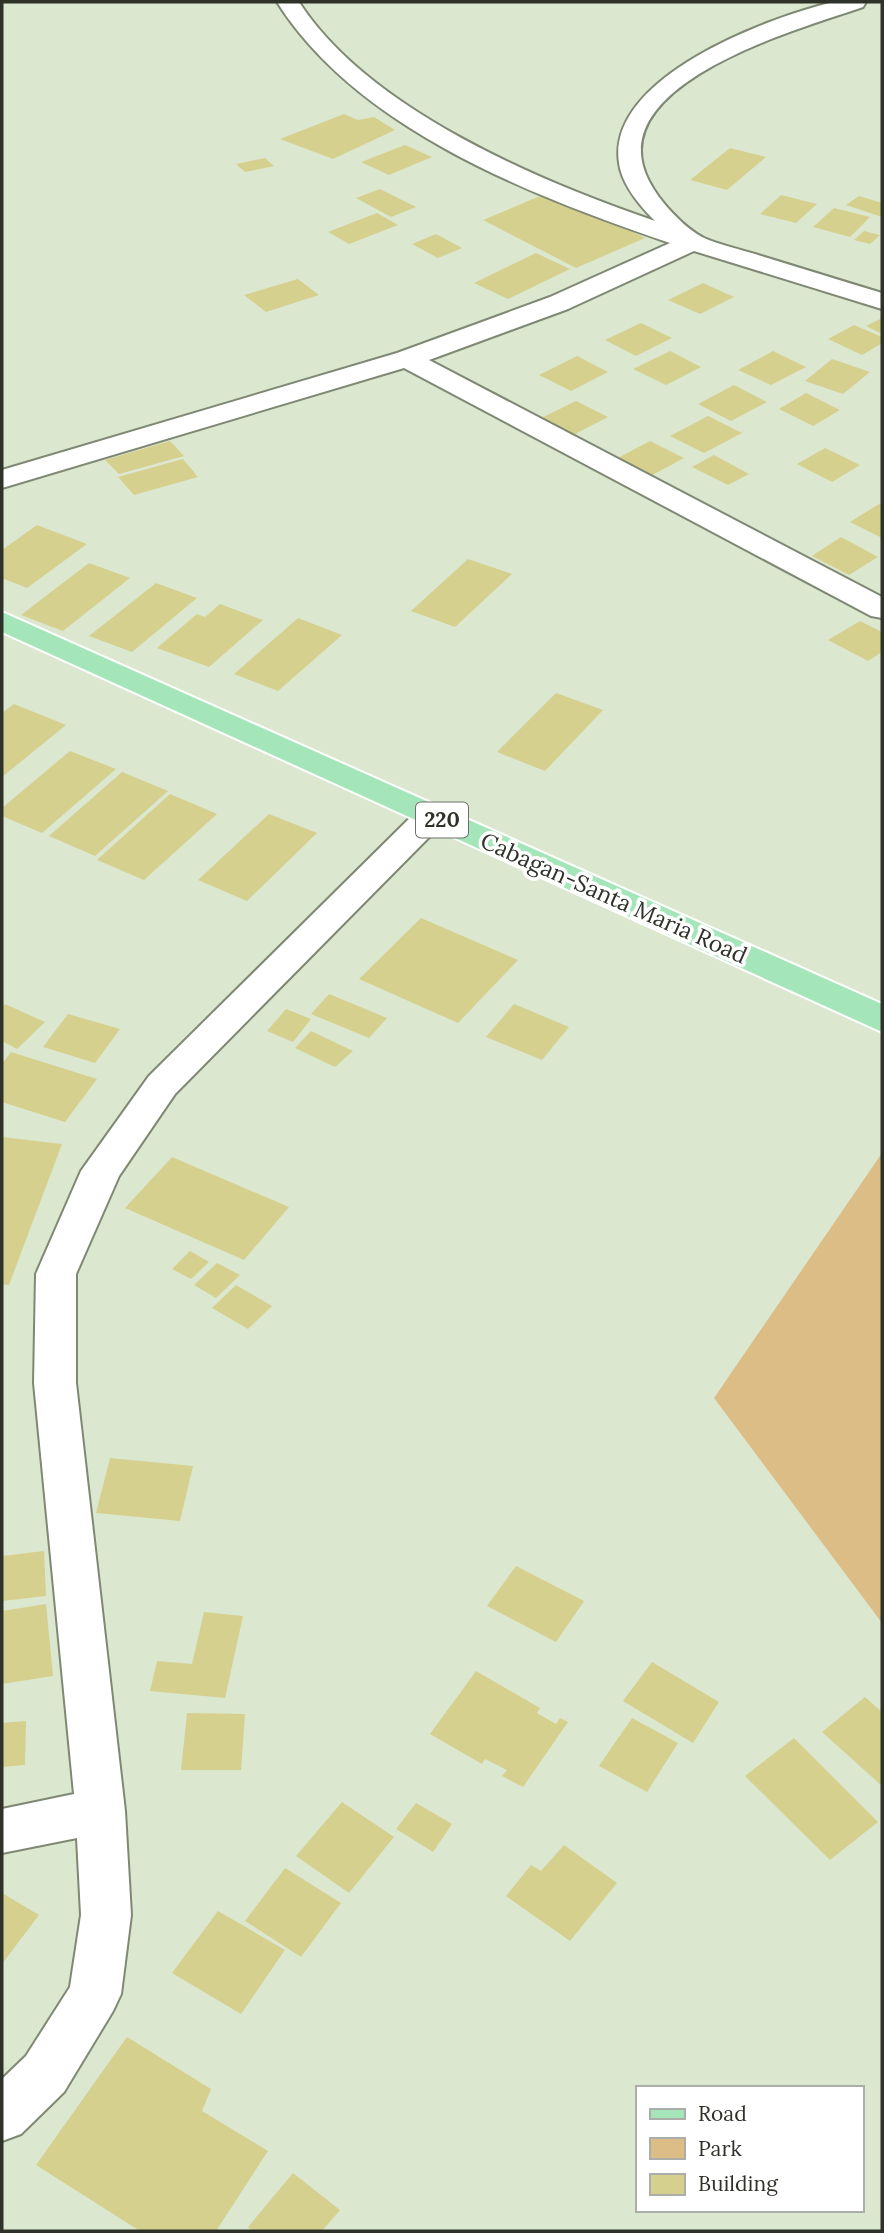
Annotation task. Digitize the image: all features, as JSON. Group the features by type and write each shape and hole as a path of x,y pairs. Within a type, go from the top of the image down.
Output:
{"main road":[{"name":"Cabagan-Santa Maria Road","path":"2,621 882,1019"}],"street":[{"path":"288,2 305,31 348,73 435,134 539,186 693,242 882,301"},
{"path":"693,242 652,205 633,173 629,146 642,114 670,84 715,55 772,29 855,2"},
{"path":"2,479 407,359 559,303 693,242"},
{"path":"407,359 882,609"},
{"path":"2,2115 45,2074 95,1994 106,1915 100,1811 55,1383 56,1274 101,1171 162,1085 432,815"},
{"path":"2,1831 100,1811"}],"green space":[{"path":"882,1153 882,1623 714,1398"}],"building":[{"path":"344,114 358,120 374,117 395,130 333,159 280,139"},
{"path":"405,145 432,157 389,175 361,162"},
{"path":"730,148 766,157 727,190 690,180"},
{"path":"265,158 274,166 245,172 236,164"},
{"path":"380,189 416,207 391,217 356,198"},
{"path":"552,191 645,238 576,268 483,220"},
{"path":"781,195 817,204 796,223 760,214"},
{"path":"859,196 882,203 882,217 846,205"},
{"path":"834,208 870,217 850,237 813,227"},
{"path":"377,213 398,225 349,244 328,232"},
{"path":"864,231 880,235 870,244 854,240"},
{"path":"436,234 462,248 438,258 412,244"},
{"path":"536,253 570,269 508,299 474,283"},
{"path":"298,279 319,295 266,312 244,295"},
{"path":"703,283 734,297 700,314 668,300"},
{"path":"882,318 882,334 866,326"},
{"path":"641,323 672,338 636,356 605,340"},
{"path":"854,325 882,337 882,343 862,355 828,339"},
{"path":"670,351 701,367 666,385 633,369"},
{"path":"773,351 806,367 771,385 738,370"},
{"path":"577,356 608,372 571,391 539,375"},
{"path":"832,359 870,372 843,394 805,381"},
{"path":"734,385 767,402 731,421 698,404"},
{"path":"806,393 840,410 813,426 779,409"},
{"path":"576,401 608,417 569,437 537,420"},
{"path":"708,416 742,433 704,453 670,436"},
{"path":"170,441 184,456 119,474 105,460"},
{"path":"650,441 684,458 645,479 612,461"},
{"path":"825,448 860,465 832,482 797,464"},
{"path":"714,455 749,474 728,485 692,467"},
{"path":"183,459 198,477 134,495 118,477"},
{"path":"879,504 882,506 882,538 850,522"},
{"path":"37,525 87,544 27,588 2,578 2,550"},
{"path":"841,537 878,557 849,575 812,556"},
{"path":"468,559 512,574 455,627 411,611"},
{"path":"89,563 130,578 63,631 21,615"},
{"path":"156,583 197,598 132,652 89,636"},
{"path":"220,604 263,620 209,667 157,648 197,614 205,617"},
{"path":"298,618 342,635 278,691 234,674"},
{"path":"860,621 882,632 882,652 868,661 828,640"},
{"path":"556,693 603,710 545,771 497,752"},
{"path":"14,704 66,725 2,777 2,713"},
{"path":"70,751 116,769 42,833 2,816 2,808"},
{"path":"122,772 168,791 95,856 49,836"},
{"path":"170,794 217,814 144,880 97,860"},
{"path":"269,814 317,833 247,901 198,880"},
{"path":"421,918 518,960 458,1023 359,979"},
{"path":"329,994 387,1018 369,1038 311,1014"},
{"path":"5,1004 45,1022 17,1049 2,1041 2,1007"},
{"path":"514,1004 569,1027 542,1060 486,1037"},
{"path":"286,1009 311,1019 293,1042 267,1031"},
{"path":"68,1014 120,1029 95,1063 43,1047"},
{"path":"311,1031 353,1051 335,1067 295,1048"},
{"path":"11,1052 97,1079 65,1122 2,1102 2,1064"},
{"path":"2,1137 62,1144 9,1285 2,1284"},
{"path":"172,1157 289,1207 244,1260 125,1208"},
{"path":"190,1251 209,1262 191,1279 172,1269"},
{"path":"217,1263 240,1275 216,1298 194,1285"},
{"path":"236,1285 272,1306 248,1329 212,1308"},
{"path":"110,1458 193,1466 180,1521 96,1513"},
{"path":"44,1551 46,1596 2,1601 2,1556"},
{"path":"516,1566 584,1601 556,1642 487,1606"},
{"path":"46,1604 53,1676 2,1684 2,1611"},
{"path":"204,1612 243,1616 225,1698 150,1691 157,1661 192,1664"},
{"path":"652,1662 719,1702 693,1743 623,1701"},
{"path":"476,1671 540,1708 537,1713 556,1724 560,1718 568,1722 523,1787 502,1776 507,1770 485,1759 482,1764 430,1734"},
{"path":"865,1697 882,1712 882,1786 822,1732"},
{"path":"187,1713 245,1714 241,1770 181,1770"},
{"path":"632,1718 678,1743 647,1792 599,1766"},
{"path":"26,1721 25,1765 2,1767 2,1723"},
{"path":"794,1738 878,1822 830,1860 745,1776"},
{"path":"342,1802 394,1837 349,1893 296,1856"},
{"path":"416,1803 452,1824 433,1852 396,1829"},
{"path":"564,1845 617,1883 570,1941 506,1896 531,1865 541,1871"},
{"path":"285,1868 341,1903 301,1957 245,1921"},
{"path":"2,1893 39,1915 2,1964"},
{"path":"218,1911 285,1950 241,2014 172,1973"},
{"path":"127,2037 211,2089 202,2111 268,2151 216,2231 140,2231 36,2165"},
{"path":"293,2173 340,2210 322,2231 252,2231 248,2227"}]}
